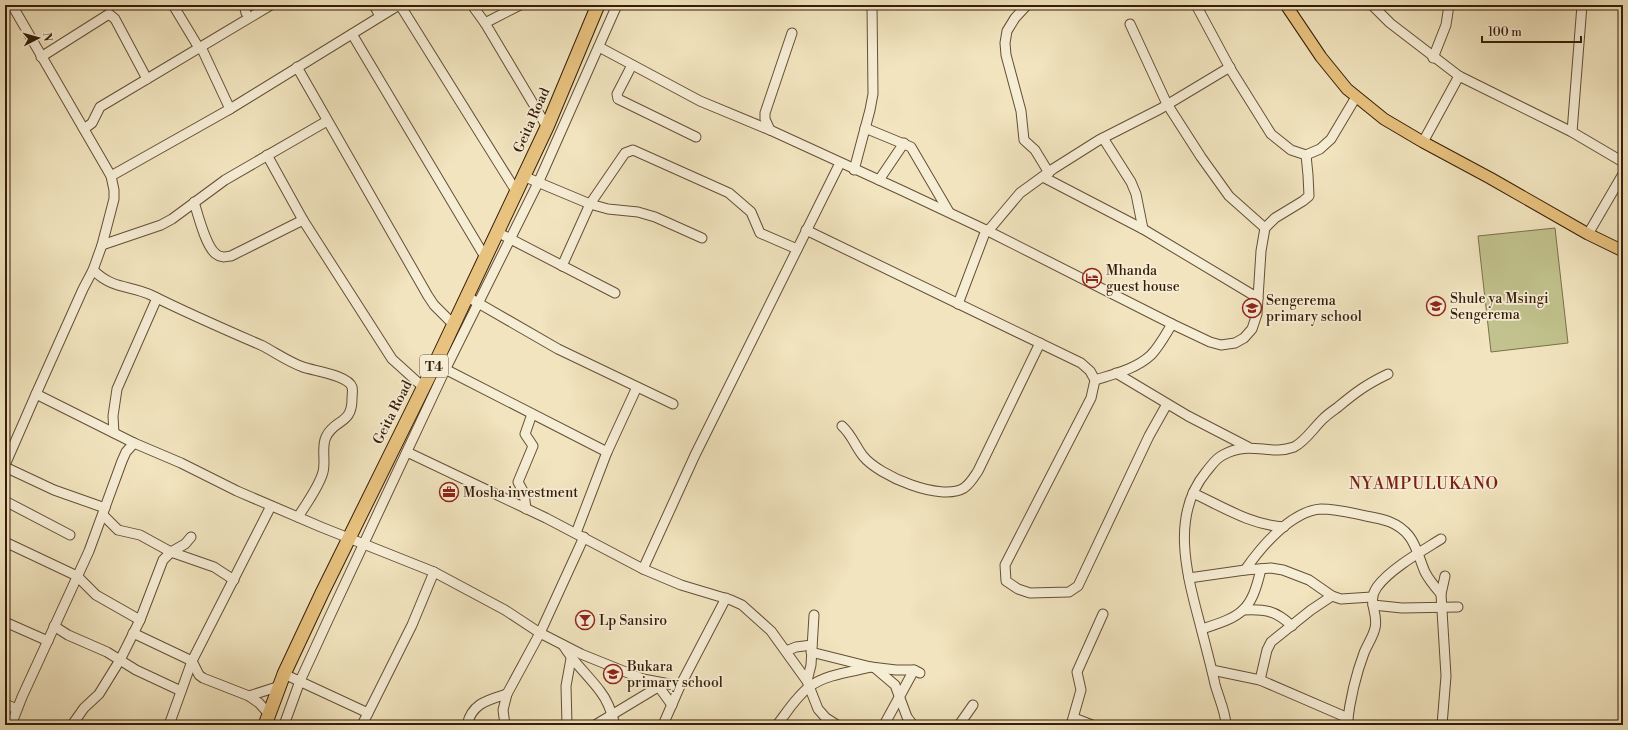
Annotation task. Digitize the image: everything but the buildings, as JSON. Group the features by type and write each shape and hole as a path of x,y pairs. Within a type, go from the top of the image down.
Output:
{"highway":[{"name":"Geita Road","path":"267,719 282,680 348,537 423,387 440,367 454,324 466,296 547,127 598,5"}],"main road":[{"path":"1286,5 1321,57 1347,89 1384,119 1588,234 1623,251"}],"street":[{"path":"12,5 111,176 114,199 102,245 93,270 83,289 5,466 104,512 116,529 140,535 171,552 214,567 234,580"},
{"path":"173,5 200,47 230,109"},
{"path":"84,129 92,123 100,107 271,5"},
{"path":"374,5 380,16"},
{"path":"111,176 230,109 400,5 516,191"},
{"path":"472,5 485,23 547,127"},
{"path":"485,23 520,5"},
{"path":"284,725 300,680 407,452 440,367 479,303 539,183 617,5"},
{"path":"854,170 866,128 873,94 872,5"},
{"path":"1027,5 1015,18 1007,31 1005,43 1006,55 1020,111 1024,140 1035,150 1046,175 1143,229 1258,298"},
{"path":"1196,5 1230,67 1271,134 1291,150 1306,154 1320,149 1331,139 1356,97"},
{"path":"1372,5 1390,23 1458,76 1572,132 1623,162"},
{"path":"1433,58 1446,25 1449,5"},
{"path":"1572,132 1580,11 1582,5"},
{"path":"41,57 109,14 115,19 147,79"},
{"path":"1130,24 1167,104 1209,168 1229,196 1265,228"},
{"path":"352,34 485,257"},
{"path":"770,130 764,119 765,113 792,34"},
{"path":"599,47 700,101 770,130 948,212 1172,324 1210,342 1221,345 1235,343 1244,338 1252,329 1257,314 1260,250 1265,228 1275,218 1309,196 1306,154"},
{"path":"632,65 617,94 618,99 696,137"},
{"path":"297,67 428,296 434,305 454,324"},
{"path":"958,304 987,231 1020,193 1080,151 1167,104 1230,67"},
{"path":"1423,142 1458,76"},
{"path":"102,245 161,225 172,219 225,180 327,121"},
{"path":"866,128 911,147 948,212"},
{"path":"1103,138 1136,194 1143,229"},
{"path":"879,180 904,143"},
{"path":"562,266 590,204 625,153 633,150 726,192 751,212 760,233 797,249"},
{"path":"267,155 303,220 394,362 423,387"},
{"path":"643,569 695,455 840,162"},
{"path":"1588,234 1623,174"},
{"path":"523,176 590,204 608,209 638,212 655,217 702,238"},
{"path":"194,202 210,246 217,255 223,257 231,256 303,220"},
{"path":"806,230 1081,363 1090,371 1095,380 1091,398 1005,565 1006,581 1018,589 1030,593 1064,593 1075,589 1081,581 1146,443 1167,404"},
{"path":"497,232 615,293"},
{"path":"93,270 101,278 111,284 157,298 265,347 299,365 343,378 351,384 352,410 348,416 331,430 326,437 324,446 324,464 321,478 298,518"},
{"path":"466,296 558,349 673,404"},
{"path":"114,432 113,416 117,389 157,298"},
{"path":"1095,380 1136,366 1152,354 1172,324"},
{"path":"842,426 848,431 863,456 888,475 923,488 942,492 964,488 972,481 978,471 1040,343"},
{"path":"440,367 608,452"},
{"path":"1116,373 1167,404 1248,447"},
{"path":"1227,724 1189,578 1184,546 1184,532 1187,513 1193,493 1201,479 1221,456 1232,450 1248,447 1272,450 1294,447 1303,441 1325,416 1349,397 1369,383 1388,374"},
{"path":"505,725 503,710 507,694 540,633 580,535 608,452 637,387"},
{"path":"36,394 134,443 181,463 237,491 298,518 434,572 505,610 540,633 563,645 572,654 601,691 608,703 615,725"},
{"path":"526,509 524,493 518,482 533,446 525,434 532,414"},
{"path":"11,725 104,512 122,461 126,452 134,443"},
{"path":"407,452 580,535 643,569 681,585 726,598 742,605 770,631 786,651 809,684 818,709 826,718 837,725"},
{"path":"1193,493 1241,517 1272,527 1284,527"},
{"path":"5,501 70,535"},
{"path":"169,725 192,661 271,506"},
{"path":"1245,570 1260,550 1284,527 1309,512 1334,509 1387,520 1400,527 1410,537 1425,572 1441,594"},
{"path":"72,725 84,708 99,694 120,660 140,620 163,560 171,552 185,544 191,537"},
{"path":"1212,670 1260,680 1348,722 1350,700 1356,676 1364,652 1375,628 1376,622 1373,601 1383,580 1441,539"},
{"path":"5,542 77,576 96,595 140,620"},
{"path":"1202,629 1236,617 1255,593 1261,569"},
{"path":"1189,578 1245,570 1283,570 1309,580 1332,596 1342,599 1373,601 1402,608 1458,607"},
{"path":"362,725 412,625 434,572"},
{"path":"1442,725 1446,676 1441,594 1445,576"},
{"path":"1260,680 1266,650 1271,642 1311,610 1332,596"},
{"path":"663,725 680,686 726,598"},
{"path":"1242,610 1264,610 1274,613 1283,617 1292,626"},
{"path":"777,725 809,684 814,614"},
{"path":"1092,725 1072,721 1081,690 1077,672 1103,614"},
{"path":"5,622 48,641"},
{"path":"54,626 68,635 107,652 143,673 181,691"},
{"path":"133,633 192,661 202,678 249,696 259,703 267,719"},
{"path":"786,651 796,647 812,649 873,668 917,671 899,696 884,725"},
{"path":"572,654 661,686 680,686"},
{"path":"567,725 566,686 572,654"},
{"path":"809,684 823,679 873,668"},
{"path":"873,668 895,685 907,717 912,725"},
{"path":"249,696 282,680 300,680 368,713"},
{"path":"661,686 672,705"},
{"path":"595,725 661,686"},
{"path":"467,725 474,709 479,705 507,694"},
{"path":"5,704 17,709"},
{"path":"959,725 972,705"}],"green space":[{"path":"1555,228 1568,343 1491,352 1478,236"}],"place":[{"name":"Mhanda guest house","path":"1092,278"},
{"name":"Shule ya Msingi Sengerema","path":"1436,306"},
{"name":"Sengerema primary school","path":"1252,308"},
{"name":"Mosha investment","path":"449,492"},
{"name":"Lp Sansiro","path":"585,620"},
{"name":"Bukara primary school","path":"613,674"}],"district":[{"name":"NYAMPULUKANO","path":"1424,483"}]}
